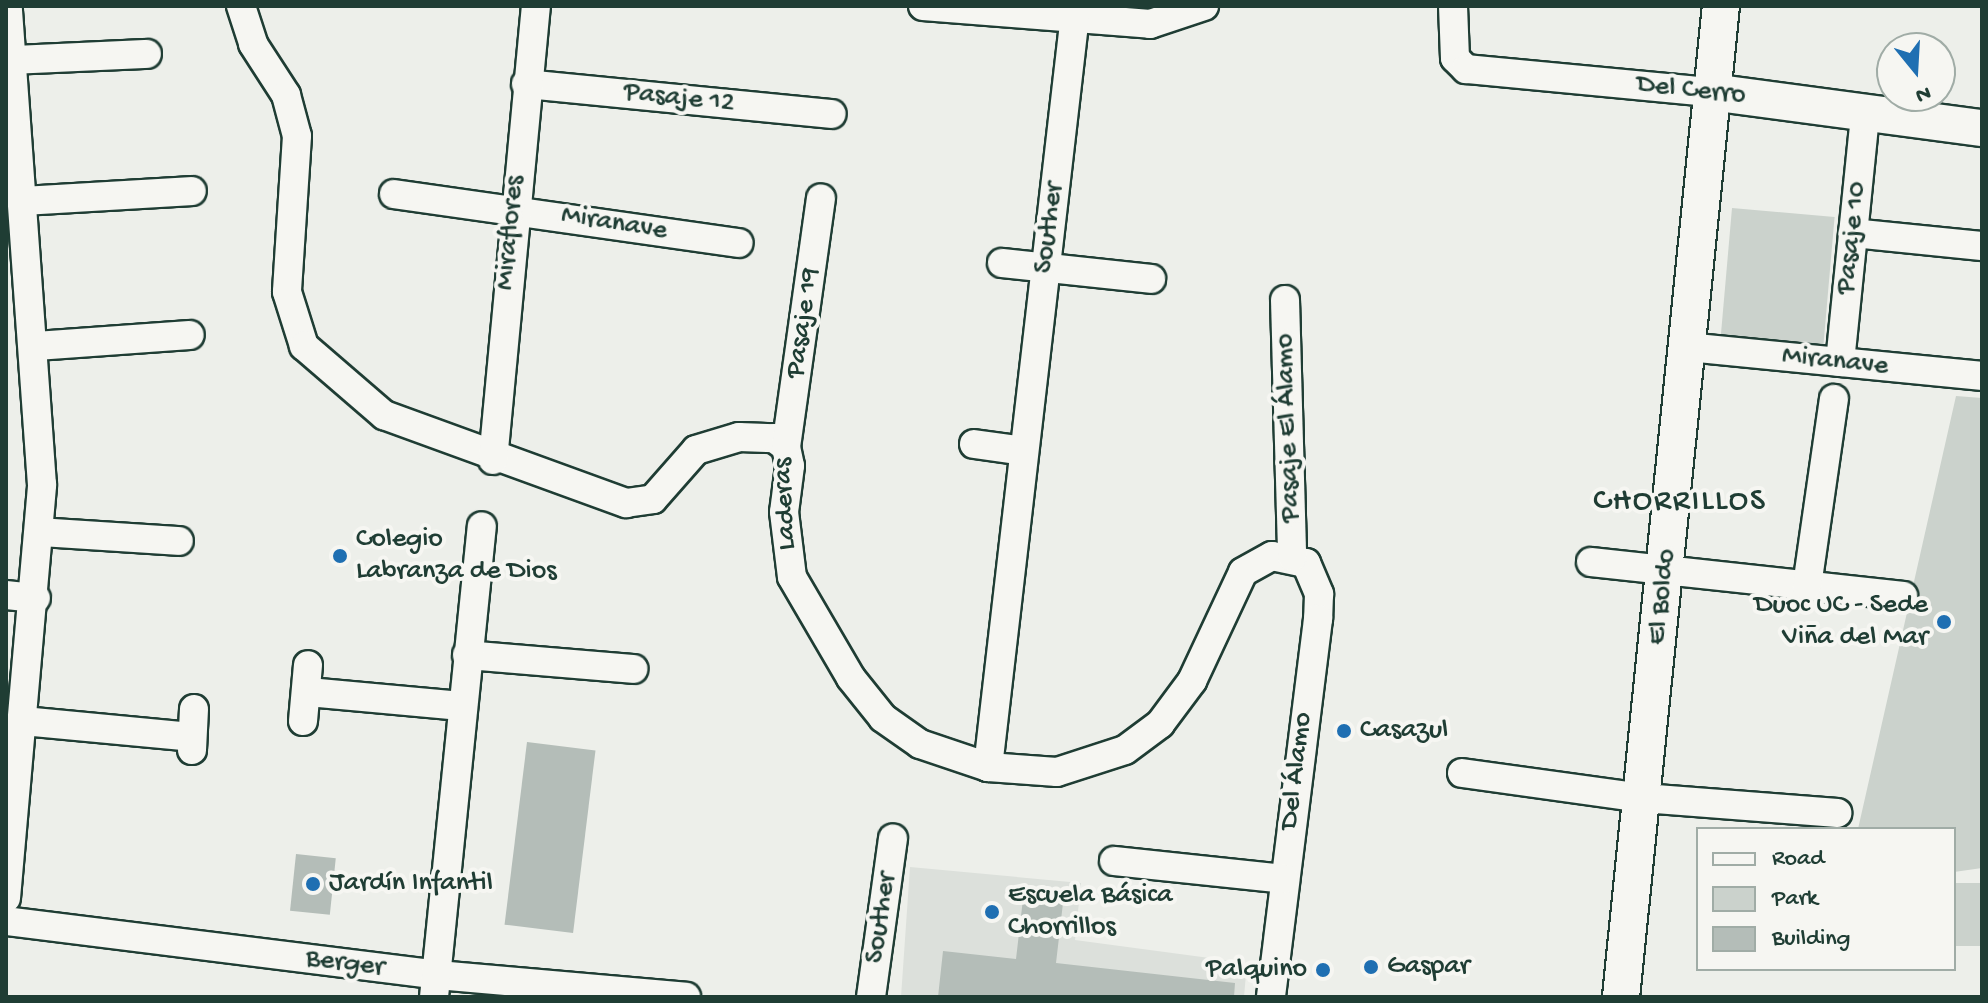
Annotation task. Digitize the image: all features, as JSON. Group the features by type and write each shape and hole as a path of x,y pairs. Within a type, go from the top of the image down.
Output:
{"street":[{"path":"6,898 40,532 36,346 8,6"},
{"name":"Laderas","path":"241,6 253,44 286,95 297,136 287,292 304,346 384,415 493,460 626,503 653,499 685,460 715,443 759,436 786,447 785,544 817,628 883,718 920,744 988,767 1057,772 1125,750 1160,724 1192,681 1243,572 1261,559 1292,557"},
{"name":"Miraflores","path":"493,460 512,208 536,6"},
{"path":"923,6 1171,22 1204,6"},
{"name":"Del Cerro","path":"1453,6 1455,58 1466,69 1711,92 1865,115 1982,128"},
{"name":"El Boldo","path":"1621,997 1721,6"},
{"name":"Souther","path":"988,767 1075,15"},
{"path":"13,60 147,54"},
{"name":"Pasaje 12","path":"526,84 832,114"},
{"name":"Pasaje 10","path":"1840,362 1865,115"},
{"path":"24,201 192,191"},
{"name":"Miranave","path":"394,194 512,208 739,243"},
{"name":"Pasaje 19","path":"786,447 821,198"},
{"path":"1853,233 1982,246"},
{"path":"1002,263 1151,279"},
{"name":"Pasaje El Álamo","path":"1285,300 1292,557"},
{"path":"36,346 190,335"},
{"name":"Miranave","path":"1687,347 1982,376"},
{"path":"1807,586 1834,399"},
{"path":"974,444 1024,451"},
{"path":"435,986 461,706 482,526"},
{"path":"40,532 179,541"},
{"name":"Del Álamo","path":"1271,997 1319,594 1314,574 1292,557"},
{"path":"1591,562 1903,596"},
{"path":"6,595 36,598"},
{"path":"467,655 633,669"},
{"path":"303,721 308,679 461,706"},
{"path":"23,721 192,732"},
{"path":"1462,773 1643,798 1837,813"},
{"name":"Souther","path":"871,997 893,839"},
{"path":"1114,861 1284,879"},
{"name":"Berger","path":"6,921 435,986 686,997"}],"shaded area":[{"name":"Escuela Básica Chorrillos","path":"910,867 1081,883 1075,940 1247,963 1244,997 901,997"}],"green space":[{"path":"1732,208 1835,217 1823,349 1720,340"},
{"name":"Duoc UC - Sede Viña del Mar","path":"1956,396 1982,398 1982,868 1956,872 1956,827 1858,827"},
{"path":"1956,883 1982,883 1982,946 1956,946"}],"building":[{"path":"527,742 595,750 573,933 505,925"},
{"name":"Jardín Infantil","path":"296,854 336,858 330,915 290,911"},
{"path":"1023,899 1063,903 1056,963 1235,983 1234,997 938,997 943,951 1016,959"}],"place":[{"name":"Colegio Labranza de Dios","path":"340,556"},
{"name":"Duoc UC - Sede Viña del Mar","path":"1944,622"},
{"name":"Casazul","path":"1344,731"},
{"name":"Jardín Infantil","path":"313,884"},
{"name":"Escuela Básica Chorrillos","path":"992,912"},
{"name":"Gaspar","path":"1371,967"},
{"name":"Palquino","path":"1323,970"}],"district":[{"name":"CHORRILLOS","path":"1680,502"}]}
